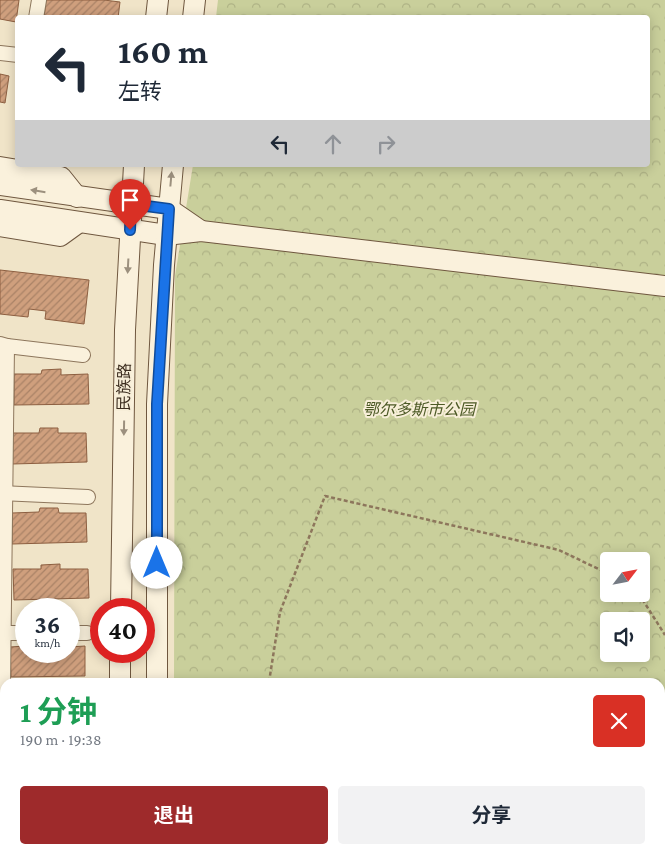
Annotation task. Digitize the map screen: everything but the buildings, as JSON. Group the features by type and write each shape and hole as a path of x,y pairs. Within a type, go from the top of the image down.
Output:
{"street":[{"path":"36,15 39,0"},
{"path":"156,15 158,0"},
{"path":"193,15 195,0"},
{"path":"0,53 15,55"},
{"path":"0,167 61,176 78,197"},
{"name":"民族路","path":"121,598 125,330 134,167"},
{"name":"民族路","path":"157,678 157,404 166,235 172,167"},
{"path":"0,185 169,209 201,231"},
{"path":"0,210 166,235 201,231 665,286"},
{"path":"0,226 60,236 78,222"},
{"path":"2,678 3,345 83,355"},
{"path":"3,493 88,496"},
{"path":"2,633 15,633"},
{"path":"80,633 88,633"},
{"path":"120,663 120,678"}],"path":[{"path":"270,678 280,612 325,496 560,550 600,570"},
{"path":"644,602 665,635"}],"green space":[{"name":"鄂尔多斯市公园","path":"218,0 665,0 665,678 174,678 175,276 193,167 650,167 650,15 216,15"}],"route":[{"path":"130,230 131,204 169,209 164,265 157,404 157,563"}]}
